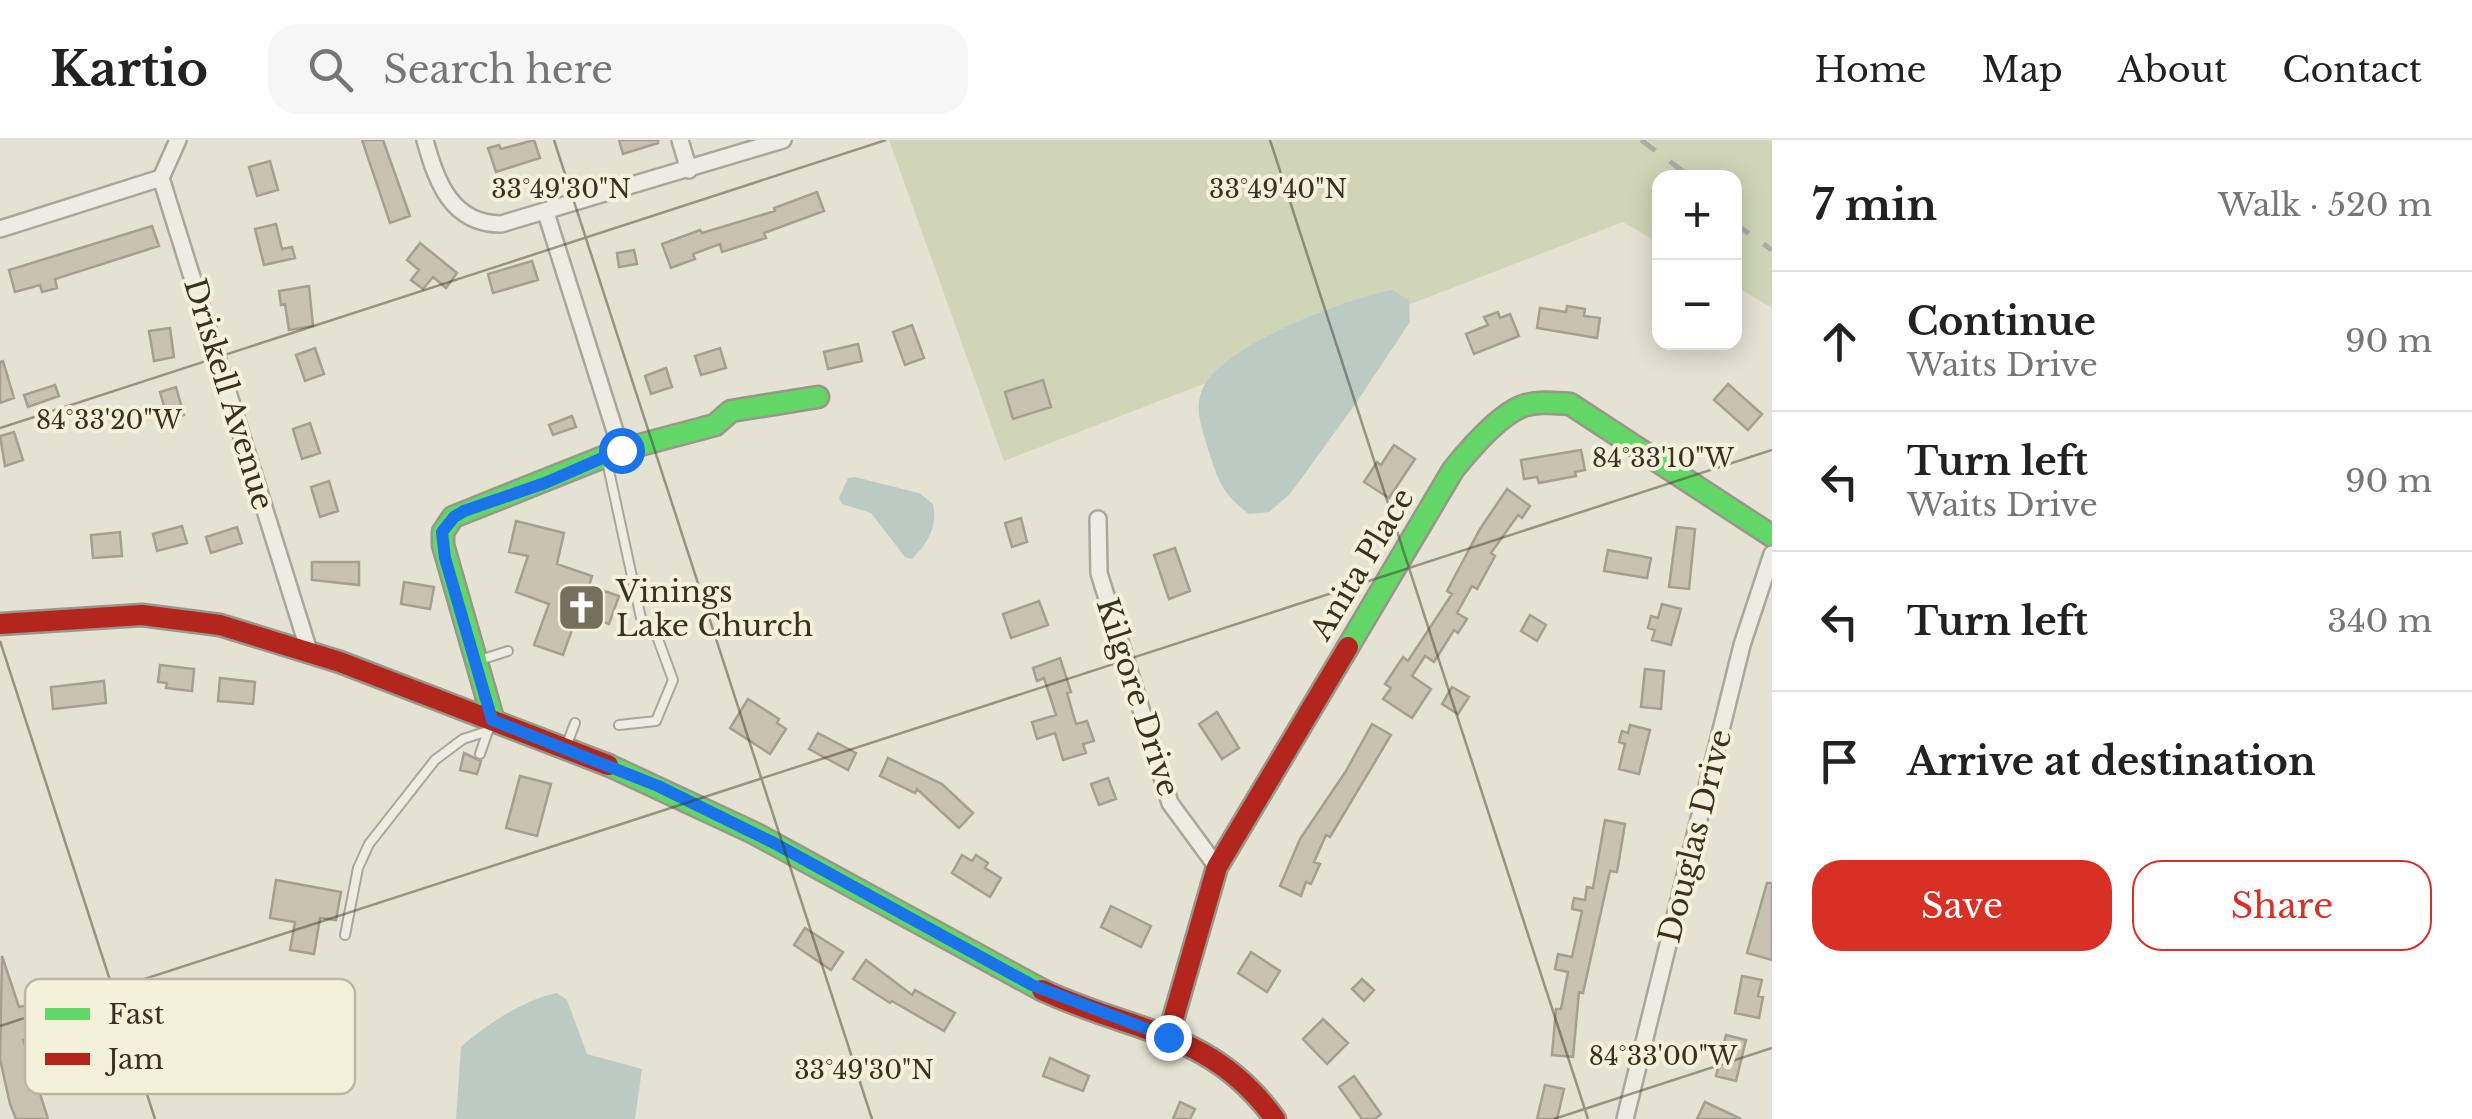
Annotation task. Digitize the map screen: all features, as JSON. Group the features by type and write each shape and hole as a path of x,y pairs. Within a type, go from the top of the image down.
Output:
{"street":[{"path":"0,230 161,178 178,140"},
{"path":"425,140 444,191 461,212 480,224 502,224 546,213 782,140"},
{"path":"680,140 689,170"},
{"name":"Driskell Avenue","path":"161,178 309,650"},
{"path":"546,213 614,453"},
{"path":"490,725 477,661 445,558 442,532 447,524 464,511 545,483 614,453 716,425 731,411 818,397"},
{"name":"Anita Place","path":"1168,1037 1217,867 1453,470 1474,444 1519,407 1541,402 1570,404 1772,536"},
{"name":"Kilgore Drive","path":"1098,520 1099,573 1170,803 1217,867"},
{"name":"Douglas Drive","path":"1625,1119 1742,646 1772,554"},
{"path":"0,624 124,616 186,619 309,650 490,725 565,748 658,786 774,843 1032,985 1168,1037 1214,1060 1247,1083 1275,1119"}],"lane":[{"path":"614,453 642,618"},
{"path":"618,726 656,721 673,680 656,631"},
{"path":"477,661 508,651"},
{"path":"565,748 575,724"},
{"path":"480,754 490,725"},
{"path":"345,936 358,868 368,844 435,760 490,725"}],"green space":[{"path":"889,140 1772,140 1772,308 1742,290 1742,170 1652,170 1652,239 1623,222 1004,461"}],"shaded area":[{"path":"1392,290 1409,300 1410,322 1290,494 1269,512 1249,514 1228,494 1213,463 1199,411 1204,386 1217,370 1261,340 1318,313"},
{"path":"848,478 919,493 933,504 930,534 912,559 905,557 871,513 842,504 839,498"},
{"path":"557,993 567,1000 587,1054 642,1069 635,1119 456,1119 461,1047 506,1014"}],"building":[{"path":"362,140 383,140 410,216 390,223"},
{"path":"534,140 540,158 496,172 488,148 499,145 501,149"},
{"path":"619,140 658,140 658,143 623,154"},
{"path":"270,161 278,190 257,196 249,167"},
{"path":"817,192 824,211 764,233 766,238 722,252 720,244 693,254 695,259 671,268 662,244 775,211 774,208"},
{"path":"276,224 282,249 292,247 295,258 264,265 255,229"},
{"path":"152,226 159,246 55,279 57,288 42,292 40,285 15,292 9,270"},
{"path":"420,243 457,273 446,288 433,277 423,289 411,280 419,270 407,260"},
{"path":"634,250 637,264 619,267 617,253"},
{"path":"532,261 538,280 493,293 488,274"},
{"path":"309,286 313,326 289,330 279,291"},
{"path":"1567,306 1585,309 1584,316 1600,318 1597,338 1537,328 1540,308 1566,312"},
{"path":"1498,312 1500,318 1510,314 1519,336 1474,354 1466,334 1488,325 1484,317"},
{"path":"912,325 924,358 905,365 893,332"},
{"path":"170,328 174,357 154,361 149,331"},
{"path":"858,344 862,361 828,369 824,352"},
{"path":"315,348 324,374 305,381 296,355"},
{"path":"720,348 726,368 701,375 695,356"},
{"path":"3,361 14,398 0,403 0,362"},
{"path":"666,368 672,387 651,394 645,376"},
{"path":"1043,380 1051,407 1013,419 1005,392"},
{"path":"1728,384 1762,414 1748,430 1714,400"},
{"path":"55,385 59,396 28,407 24,395"},
{"path":"176,387 184,415 168,420 160,392"},
{"path":"572,416 576,427 553,435 549,425"},
{"path":"310,423 320,453 302,459 293,429"},
{"path":"14,432 23,460 5,466 0,436"},
{"path":"1394,445 1415,459 1389,498 1364,482"},
{"path":"1581,450 1585,470 1575,472 1576,476 1539,483 1537,477 1524,479 1521,460"},
{"path":"329,481 338,511 320,517 311,487"},
{"path":"1507,489 1530,506 1522,518 1518,515 1491,553 1495,556 1477,589 1472,586 1457,613 1467,619 1458,633 1454,630 1434,662 1425,656 1412,676 1431,689 1412,718 1383,699 1391,688 1385,684 1403,657 1408,661 1452,594 1447,591"},
{"path":"1021,518 1027,542 1012,547 1005,523"},
{"name":"Vinings Lake Church","path":"516,521 564,533 557,564 592,576 589,586 619,596 609,624 578,613 563,655 534,645 549,604 516,592 528,556 509,552"},
{"path":"182,526 187,543 157,551 153,534"},
{"path":"237,527 242,543 211,553 206,537"},
{"path":"1677,527 1695,529 1689,589 1669,587"},
{"path":"120,532 122,556 93,558 91,535"},
{"path":"1175,548 1190,591 1169,599 1154,555"},
{"path":"1608,550 1651,558 1647,578 1604,571"},
{"path":"312,562 359,562 359,585 312,580"},
{"path":"404,582 434,587 430,609 401,604"},
{"path":"1039,601 1048,625 1011,638 1003,614"},
{"path":"1662,604 1681,609 1671,645 1652,640 1655,630 1648,628 1651,616 1658,618"},
{"path":"1530,615 1546,625 1537,641 1521,631"},
{"path":"1060,658 1076,724 1087,721 1094,741 1083,744 1086,753 1063,760 1055,733 1037,739 1032,722 1056,715 1044,678 1037,681 1033,668"},
{"path":"160,665 194,669 192,691 166,688 167,683 158,682"},
{"path":"1645,669 1664,671 1661,709 1641,707"},
{"path":"220,678 255,682 253,704 218,701"},
{"path":"104,681 106,703 53,709 51,687"},
{"path":"1452,687 1469,697 1458,714 1442,704"},
{"path":"748,699 779,719 777,723 786,729 770,754 730,728"},
{"path":"1217,712 1239,748 1222,759 1199,724"},
{"path":"1372,724 1391,735 1330,837 1326,835 1314,862 1320,864 1311,884 1306,882 1301,896 1280,886 1300,839"},
{"path":"1630,725 1650,730 1639,774 1619,769 1625,744 1619,742 1622,731 1628,733"},
{"path":"818,733 856,753 848,770 809,749"},
{"path":"464,753 481,761 477,774 460,770"},
{"path":"888,758 942,784 973,813 959,828 917,789 915,793 880,776"},
{"path":"520,776 551,784 537,836 506,828"},
{"path":"1108,778 1116,799 1099,805 1091,784"},
{"path":"1605,820 1625,824 1617,872 1610,871 1583,993 1579,992 1573,1057 1552,1055 1556,1009 1561,1009 1568,972 1555,969 1558,954 1572,957 1582,911 1572,909 1574,898 1585,900 1587,887 1593,888"},
{"path":"962,855 972,861 976,855 988,863 985,868 1001,878 990,897 952,873"},
{"path":"276,880 341,892 336,920 320,918 314,954 290,950 295,922 270,918"},
{"path":"1767,883 1772,883 1772,960 1747,953"},
{"path":"1111,906 1151,926 1141,947 1101,927"},
{"path":"805,928 843,952 831,970 794,945"},
{"path":"1251,952 1280,971 1267,992 1238,973"},
{"path":"2,956 19,1007 25,1006 25,1094 40,1094 48,1119 16,1119 0,1059"},
{"path":"866,960 912,995 915,990 955,1013 944,1031 853,979"},
{"path":"1742,976 1762,980 1759,1018 1735,1013"},
{"path":"1362,979 1374,990 1364,1001 1352,989"},
{"path":"1323,1019 1348,1043 1327,1064 1303,1039"},
{"path":"1726,1035 1746,1040 1736,1081 1716,1076"},
{"path":"1050,1058 1089,1076 1083,1091 1043,1076"},
{"path":"1354,1076 1381,1114 1375,1119 1362,1119 1339,1087"},
{"path":"1545,1085 1564,1089 1557,1119 1537,1119"},
{"path":"1180,1102 1195,1109 1190,1119 1173,1119"},
{"path":"1705,1102 1741,1119 1697,1119"}],"railway":[{"path":"1641,140 1681,170"},
{"path":"1742,229 1772,250"}],"traffic: fast":[{"path":"493,719 443,545 443,532 453,517 621,450 715,425 731,411 818,397"},
{"path":"1348,647 1453,470 1495,425 1529,404 1570,404 1772,536"},
{"path":"608,765 754,833 1042,990"}],"traffic: jam":[{"path":"0,624 142,615 220,625 340,662 608,765"},
{"path":"1168,1037 1217,867 1348,647"},
{"path":"1042,990 1197,1050 1224,1067 1275,1119"}],"place":[{"name":"Vinings Lake Church","path":"581,608"}],"route":[{"path":"621,450 545,483 464,511 442,532 445,558 492,720 658,786 774,843 1032,985 1168,1037"}]}
